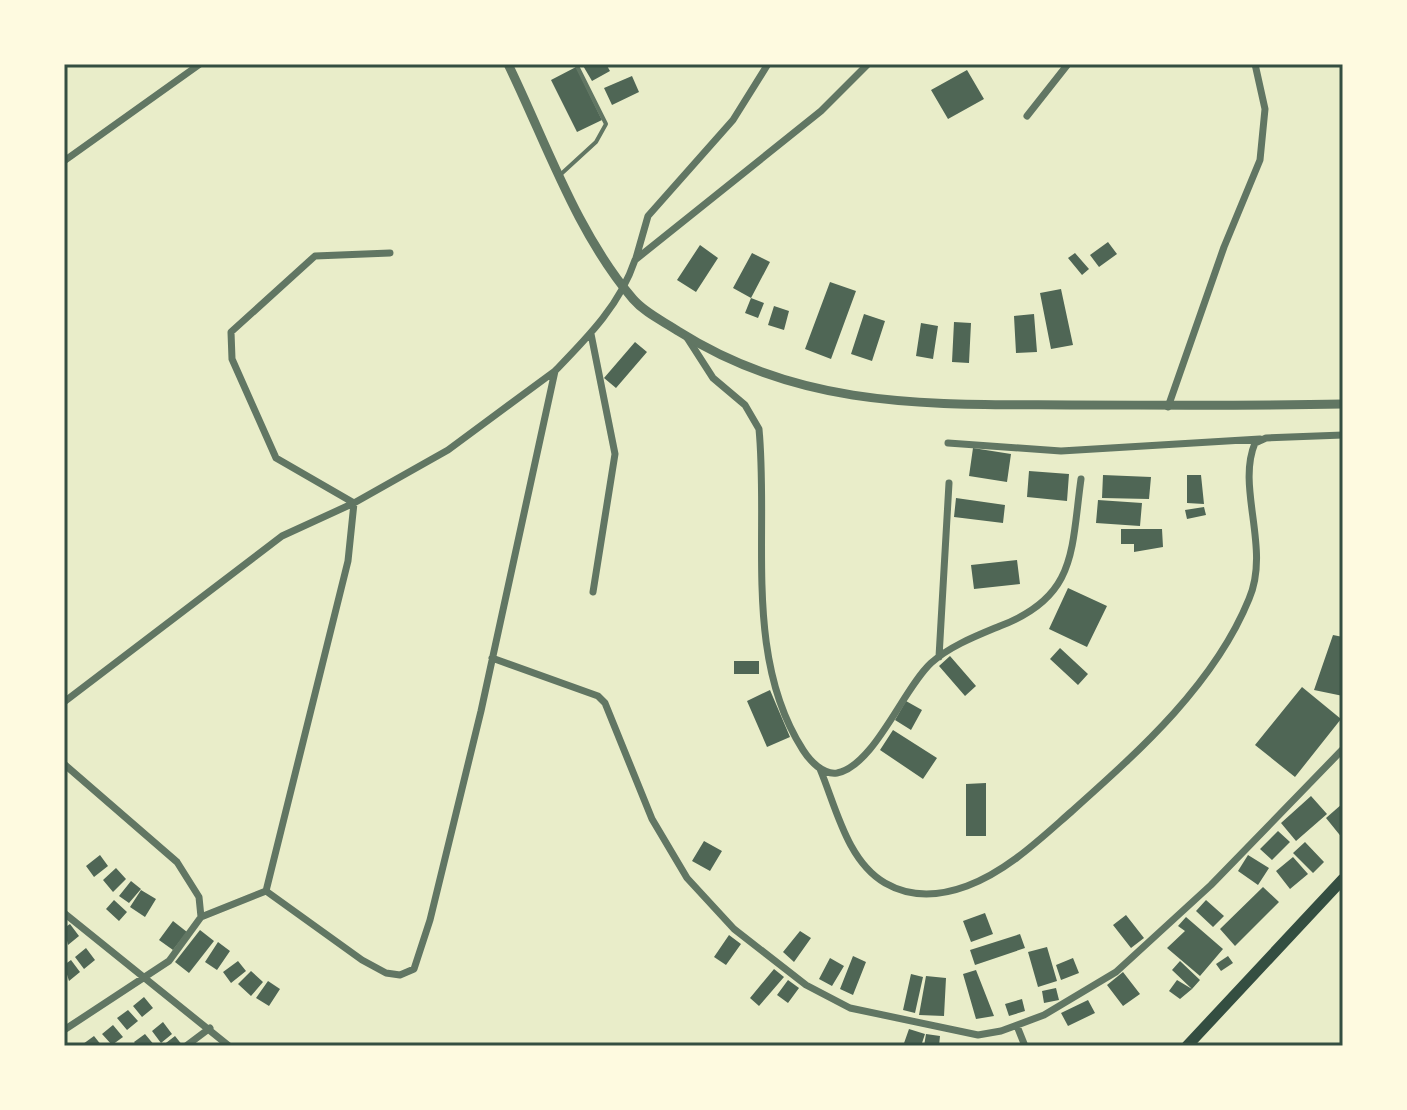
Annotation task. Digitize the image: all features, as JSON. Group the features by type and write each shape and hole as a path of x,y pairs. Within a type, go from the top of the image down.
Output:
{"main road":[{"path":"1187,1046 1343,879"}],"street":[{"path":"64,161 200,64"},
{"path":"508,64 578,214 625,288 647,311 736,364 772,378 861,399 935,404 1168,408 1343,404"},
{"path":"64,702 282,536 354,503 448,450 555,371 591,334 625,288 648,216 733,120 768,64"},
{"path":"635,260 821,111 868,64"},
{"path":"1027,116 1068,64"},
{"path":"1168,408 1224,247 1260,160 1265,109 1257,65"},
{"path":"354,503 276,458 232,359 231,332 315,256 390,253"},
{"path":"591,334 615,454 593,592"},
{"path":"686,336 707,371 745,405 759,429 764,622 770,662 796,739 820,769 851,845 862,863 875,877 902,890 930,895 968,886 1031,847 1142,749 1193,688 1226,641 1249,599 1257,571 1252,461 1254,445 1262,439"},
{"path":"266,891 377,969 394,975 410,972 420,958 492,658 555,371"},
{"path":"948,443 1061,451 1343,435"},
{"path":"820,769 839,772 865,753 914,683 939,657 971,638 1024,617 1055,591 1070,556 1081,479"},
{"path":"939,657 949,483"},
{"path":"266,891 348,561 354,503"},
{"path":"492,658 598,696 605,703 652,819 687,878 734,929 793,976 867,1014 964,1034 988,1034 1017,1026 1089,990 1138,954 1343,749"},
{"path":"64,764 177,862 194,885 201,917"},
{"path":"64,1030 144,979 177,952 201,917 266,891"},
{"path":"64,913 229,1046"},
{"path":"1017,1026 1025,1046"},
{"path":"186,1046 210,1028"}],"lane":[{"path":"560,175 596,142 606,124 599,104 576,64"}],"building":[{"path":"582,64 606,64 610,71 592,81"},
{"path":"576,67 602,120 577,132 551,80"},
{"path":"967,70 984,99 948,119 931,90"},
{"path":"632,76 639,92 612,105 604,88"},
{"path":"1108,242 1117,254 1099,267 1090,255"},
{"path":"700,245 718,258 696,292 677,280"},
{"path":"752,253 770,262 751,298 733,288"},
{"path":"1075,253 1089,269 1082,275 1068,258"},
{"path":"830,282 856,291 831,359 805,349"},
{"path":"1061,289 1073,345 1051,349 1040,293"},
{"path":"751,298 764,303 758,318 745,313"},
{"path":"774,306 789,311 784,330 768,325"},
{"path":"864,314 885,321 872,361 851,354"},
{"path":"1034,314 1037,352 1016,353 1014,316"},
{"path":"954,322 971,323 969,363 952,362"},
{"path":"921,323 938,326 933,359 916,356"},
{"path":"635,342 647,352 616,388 604,378"},
{"path":"973,448 1011,454 1007,482 969,476"},
{"path":"1029,471 1069,474 1067,501 1027,497"},
{"path":"1103,475 1151,477 1149,499 1102,498"},
{"path":"1187,475 1201,475 1204,504 1187,503"},
{"path":"956,498 1005,505 1003,523 954,517"},
{"path":"1098,500 1142,503 1140,526 1096,523"},
{"path":"1204,507 1206,515 1187,519 1185,510"},
{"path":"1121,529 1162,529 1163,547 1134,552 1134,544 1121,544"},
{"path":"1017,560 1020,584 974,589 971,565"},
{"path":"1068,588 1107,606 1087,647 1049,629"},
{"path":"1333,635 1343,637 1343,696 1314,690"},
{"path":"1060,648 1088,674 1078,685 1050,659"},
{"path":"950,656 976,686 965,696 939,666"},
{"path":"734,661 759,661 759,674 734,674"},
{"path":"1302,687 1341,719 1295,777 1255,745"},
{"path":"770,690 790,737 767,747 747,701"},
{"path":"906,701 922,710 911,730 895,720"},
{"path":"893,730 937,758 923,779 880,750"},
{"path":"986,783 986,836 966,836 966,784"},
{"path":"1311,796 1327,814 1296,841 1281,823"},
{"path":"1343,806 1343,839 1326,818"},
{"path":"1278,831 1290,842 1272,860 1260,849"},
{"path":"704,841 722,851 710,871 692,861"},
{"path":"1305,842 1324,862 1313,873 1293,853"},
{"path":"100,855 108,866 94,877 86,866"},
{"path":"1248,855 1269,868 1258,885 1238,871"},
{"path":"1293,857 1308,874 1290,889 1276,871"},
{"path":"116,868 126,879 113,892 103,880"},
{"path":"131,881 141,889 129,903 119,896"},
{"path":"1263,887 1279,902 1235,946 1220,929"},
{"path":"141,890 156,899 145,917 130,907"},
{"path":"114,900 127,912 119,921 106,909"},
{"path":"1206,900 1224,916 1213,927 1196,911"},
{"path":"985,913 993,934 971,942 963,921"},
{"path":"1126,915 1144,938 1131,948 1113,925"},
{"path":"1186,917 1223,949 1200,976 1167,948 1185,931 1178,926"},
{"path":"173,921 187,932 173,950 159,940"},
{"path":"70,924 79,936 68,945 64,928"},
{"path":"200,930 214,941 189,973 175,962"},
{"path":"800,931 811,938 794,962 783,952"},
{"path":"1020,934 1025,948 975,965 970,950"},
{"path":"729,935 741,944 726,965 714,957"},
{"path":"218,942 230,951 217,970 205,962"},
{"path":"1047,947 1057,981 1038,987 1028,952"},
{"path":"86,948 95,960 84,969 75,957"},
{"path":"853,956 866,962 853,995 840,989"},
{"path":"1228,956 1233,963 1221,971 1216,964"},
{"path":"830,958 844,966 832,986 819,979"},
{"path":"1073,958 1079,973 1061,980 1056,965"},
{"path":"71,960 80,972 69,981 64,965"},
{"path":"238,961 246,971 231,983 223,972"},
{"path":"1180,961 1200,980 1192,989 1172,970"},
{"path":"774,969 784,977 759,1006 750,998"},
{"path":"976,970 994,1016 976,1019 963,974"},
{"path":"251,971 263,982 251,996 238,984"},
{"path":"1123,972 1140,994 1123,1006 1107,985"},
{"path":"911,974 923,977 915,1013 903,1010"},
{"path":"926,976 946,978 944,1016 919,1015"},
{"path":"788,980 799,988 788,1003 777,995"},
{"path":"1177,980 1192,989 1180,999 1169,991"},
{"path":"268,981 280,989 269,1006 256,998"},
{"path":"1056,988 1059,1000 1044,1003 1042,991"},
{"path":"144,997 153,1008 142,1017 133,1006"},
{"path":"1022,999 1025,1011 1009,1016 1005,1004"},
{"path":"1088,1000 1095,1013 1068,1026 1061,1013"},
{"path":"128,1010 138,1021 127,1030 117,1018"},
{"path":"163,1022 172,1034 161,1043 152,1031"},
{"path":"113,1025 123,1037 112,1045 102,1034"},
{"path":"909,1029 925,1034 921,1046 903,1046"},
{"path":"145,1034 155,1046 137,1046 134,1042"},
{"path":"926,1034 940,1036 939,1046 924,1046"},
{"path":"94,1036 102,1046 84,1046 83,1044"},
{"path":"175,1036 183,1046 162,1046"}]}
